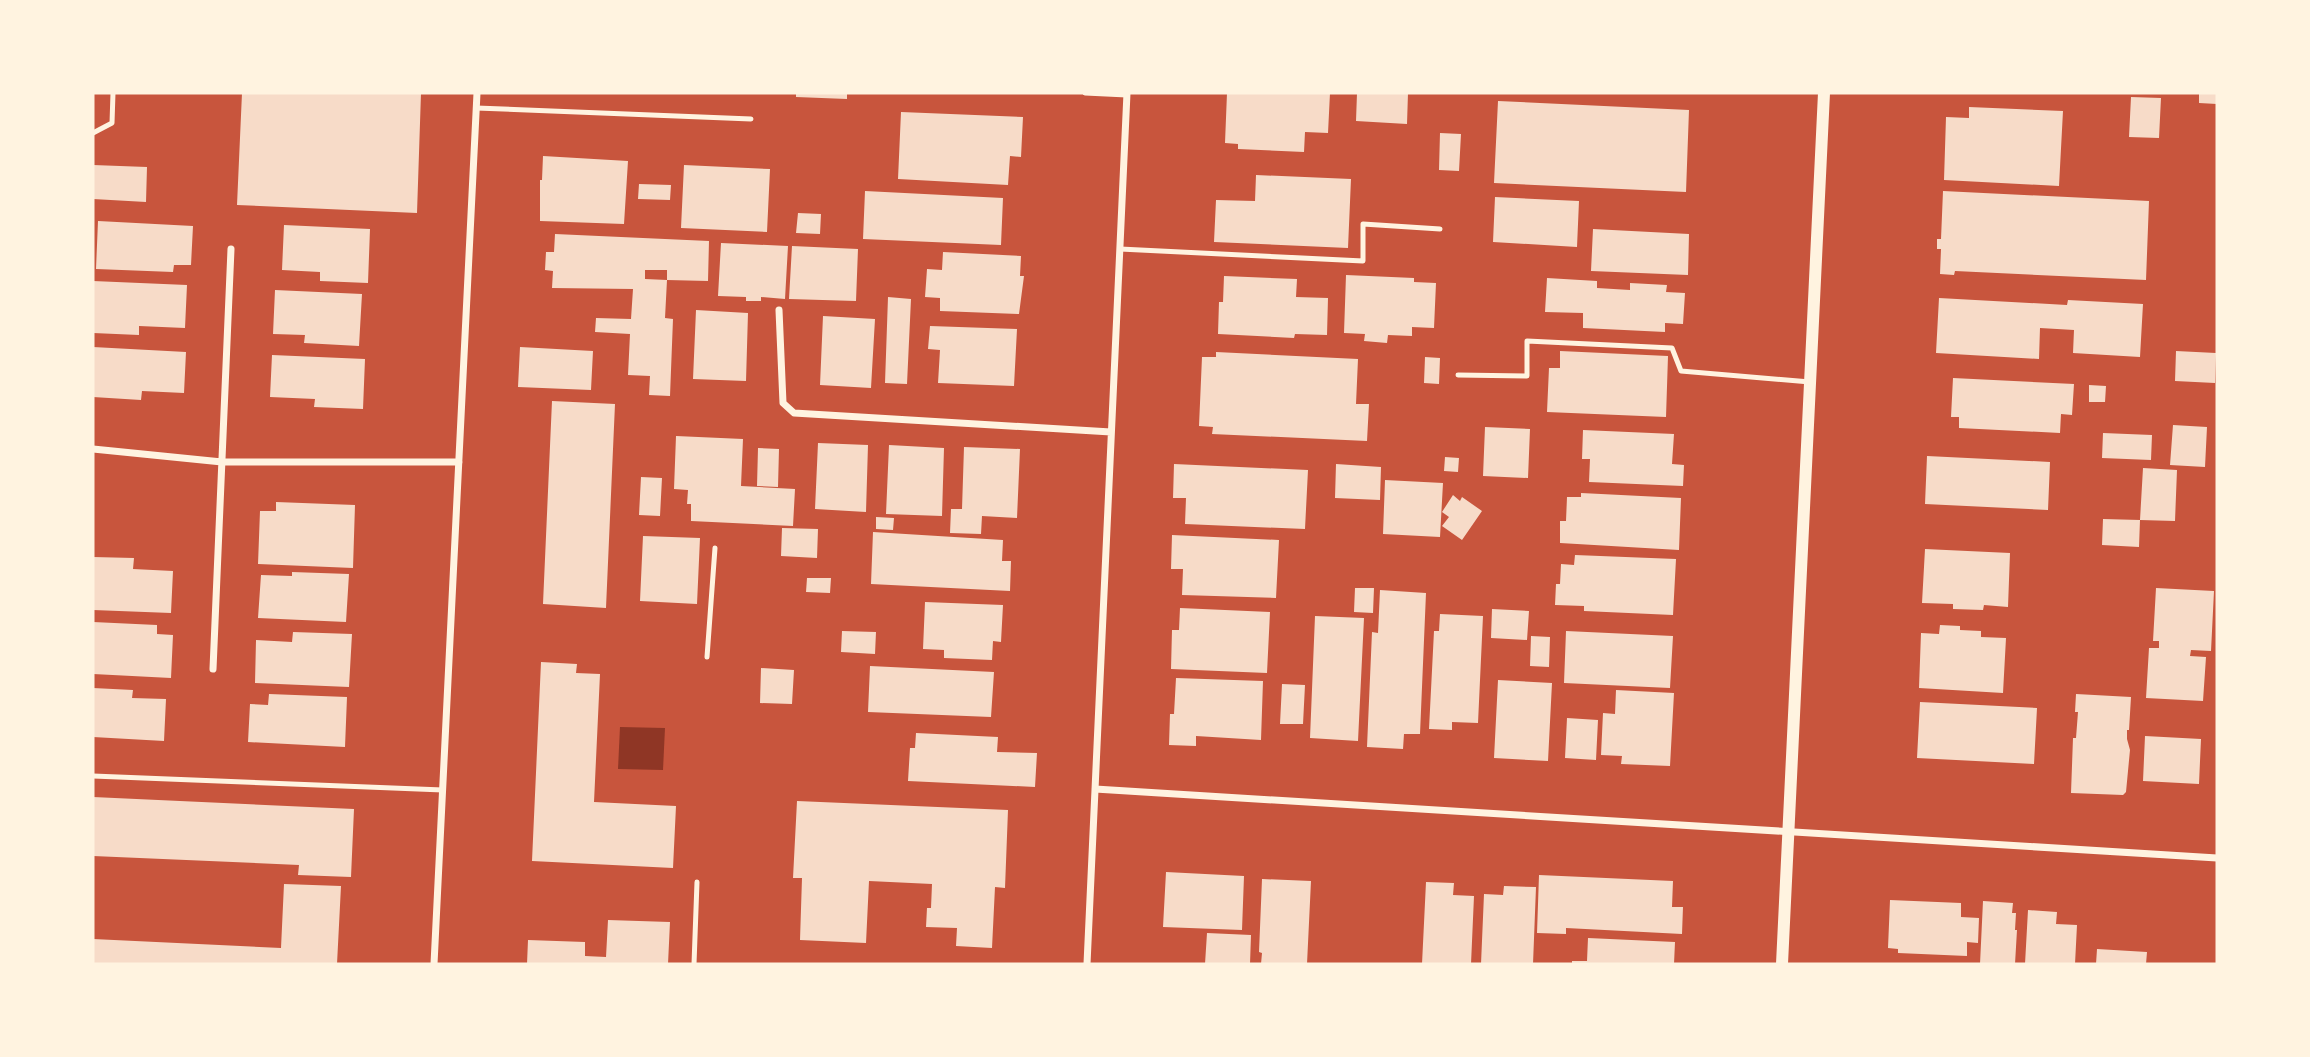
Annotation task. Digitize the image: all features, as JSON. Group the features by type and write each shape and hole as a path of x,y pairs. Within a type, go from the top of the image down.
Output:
{"street":[{"path":"434,964 477,93"},
{"path":"1782,964 1824,93"},
{"path":"1087,964 1127,94"},
{"path":"213,669 231,249"},
{"path":"779,310 783,402 794,413 1111,432"},
{"path":"93,449 222,462 459,462"},
{"path":"1095,789 2217,858"}],"lane":[{"path":"93,133 112,123 113,93"},
{"path":"1084,93 1127,94"},
{"path":"476,108 751,119"},
{"path":"1119,249 1363,261 1363,224 1440,229"},
{"path":"1458,375 1527,376 1527,341 1672,348 1681,371 1810,382"},
{"path":"707,657 716,548"},
{"path":"93,776 443,790"},
{"path":"694,964 697,882"}],"shaded area":[{"path":"620,727 665,728 663,770 618,769"}],"building":[{"path":"242,93 421,93 417,213 237,205"},
{"path":"796,93 847,93 847,99 796,97"},
{"path":"1227,93 1330,93 1328,133 1305,132 1304,152 1238,149 1238,144 1225,143"},
{"path":"1357,93 1408,93 1407,124 1356,121"},
{"path":"2199,93 2217,93 2217,104 2199,103"},
{"path":"2131,97 2161,98 2159,138 2129,137"},
{"path":"1498,101 1689,110 1686,192 1494,183"},
{"path":"1969,107 2063,111 2059,186 1944,180 1946,117 1969,118"},
{"path":"901,112 1023,117 1021,157 1010,156 1008,185 898,179"},
{"path":"1440,133 1461,134 1459,171 1439,170"},
{"path":"543,156 628,161 624,224 540,221"},
{"path":"93,165 147,167 146,202 93,199"},
{"path":"684,165 770,169 767,232 681,228"},
{"path":"1256,175 1351,179 1348,248 1214,242 1216,200 1255,201"},
{"path":"639,184 671,185 670,200 638,199"},
{"path":"865,191 1003,198 1001,245 863,239"},
{"path":"1943,191 2149,201 2146,280 1955,271 1954,275 1940,274 1941,249 1937,249 1937,239 1941,239"},
{"path":"1495,197 1579,201 1577,247 1493,242"},
{"path":"798,213 821,214 820,234 796,233"},
{"path":"98,221 193,226 191,265 174,265 173,272 96,269"},
{"path":"284,225 370,229 368,283 320,281 320,272 282,270"},
{"path":"1593,229 1689,234 1688,275 1591,271"},
{"path":"555,234 709,241 708,281 667,280 665,318 673,319 670,396 649,395 650,376 628,375 630,334 595,332 596,318 631,319 633,289 552,288 553,271 545,270 546,252 554,252","holes":["645,270 667,270 667,280 645,279"]},
{"path":"721,243 788,246 785,299 761,297 761,301 746,301 746,297 718,296"},
{"path":"792,246 858,249 856,301 789,299"},
{"path":"943,252 1021,256 1020,276 1024,276 1019,314 940,311 940,298 925,297 927,269 942,270"},
{"path":"1346,275 1414,278 1414,282 1436,283 1434,328 1412,327 1412,336 1388,335 1387,343 1364,341 1365,334 1344,333"},
{"path":"1224,276 1297,279 1296,297 1328,298 1327,335 1295,334 1294,338 1218,334 1219,302 1223,302"},
{"path":"1547,278 1597,281 1597,288 1630,290 1630,283 1667,285 1666,292 1685,293 1683,324 1665,323 1665,332 1583,328 1583,313 1545,312"},
{"path":"93,281 187,285 185,328 139,326 139,335 93,333"},
{"path":"275,290 362,294 359,346 304,343 305,335 273,334"},
{"path":"888,297 911,299 907,384 885,383"},
{"path":"1939,298 2067,305 2068,300 2143,304 2140,357 2073,353 2074,330 2040,328 2039,359 1936,353"},
{"path":"696,310 748,313 746,381 693,379"},
{"path":"823,316 875,319 871,388 820,385"},
{"path":"930,326 1017,329 1014,386 938,383 940,350 928,349"},
{"path":"93,347 186,352 184,393 142,391 141,400 93,397"},
{"path":"520,347 593,351 591,390 518,387"},
{"path":"1560,351 1668,356 1666,417 1547,412 1549,368 1560,368"},
{"path":"2176,351 2216,353 2215,383 2175,381"},
{"path":"1216,352 1358,359 1356,404 1369,404 1367,441 1212,434 1213,427 1199,426 1202,357 1216,357"},
{"path":"272,355 365,359 363,409 314,407 315,399 270,397"},
{"path":"1425,357 1440,358 1439,384 1424,383"},
{"path":"1953,378 2074,384 2072,415 2061,414 2060,433 1959,428 1959,417 1951,417"},
{"path":"2089,385 2106,386 2105,402 2089,402"},
{"path":"552,401 615,404 606,608 543,604"},
{"path":"2173,425 2207,427 2205,467 2170,465"},
{"path":"1485,427 1530,429 1528,478 1483,476"},
{"path":"1583,430 1674,434 1672,464 1684,465 1683,486 1589,482 1590,459 1582,459"},
{"path":"2103,433 2152,435 2151,460 2102,458"},
{"path":"676,436 743,439 741,486 795,489 793,526 691,521 691,504 687,504 688,490 674,489"},
{"path":"818,443 868,445 866,512 815,509"},
{"path":"889,445 944,448 942,516 886,514"},
{"path":"964,447 1020,449 1017,518 982,516 981,534 950,533 951,509 962,509"},
{"path":"758,448 779,449 778,487 757,486"},
{"path":"1927,456 2050,462 2048,510 1925,504"},
{"path":"1445,457 1459,458 1458,472 1444,471"},
{"path":"1174,464 1308,470 1305,529 1185,524 1186,498 1173,498"},
{"path":"1336,464 1381,467 1380,500 1335,498"},
{"path":"2143,468 2177,470 2175,521 2140,520"},
{"path":"641,477 662,478 660,516 639,515"},
{"path":"1385,480 1443,483 1440,537 1383,534"},
{"path":"1581,493 1681,498 1679,550 1560,543 1560,521 1566,521 1567,497 1581,497"},
{"path":"1453,495 1460,501 1462,497 1482,511 1462,540 1442,526 1449,517 1442,512"},
{"path":"276,502 355,505 353,568 258,564 260,511 276,511"},
{"path":"876,517 894,518 893,530 876,529"},
{"path":"2103,519 2140,520 2139,547 2102,545"},
{"path":"782,528 818,529 817,558 781,556"},
{"path":"873,532 1003,540 1002,561 1011,561 1010,591 871,584"},
{"path":"1172,535 1279,540 1276,598 1182,595 1183,569 1171,569"},
{"path":"643,536 700,538 697,604 640,601"},
{"path":"1925,549 2010,553 2008,607 1984,605 1983,610 1953,609 1953,604 1922,603"},
{"path":"1575,555 1676,559 1673,615 1584,611 1584,606 1555,605 1561,564 1574,565"},
{"path":"93,557 134,558 133,569 173,571 171,613 93,610"},
{"path":"292,572 349,574 346,622 258,618 261,575 292,576"},
{"path":"807,578 831,578 830,593 806,592"},
{"path":"1355,588 1374,588 1373,613 1354,612"},
{"path":"2156,588 2214,591 2211,651 2191,650 2190,656 2206,657 2203,701 2146,698 2149,648 2159,648 2159,641 2153,641"},
{"path":"1380,590 1426,593 1420,734 1404,734 1403,749 1367,747 1372,632 1378,633"},
{"path":"925,602 1003,605 1001,642 993,641 992,660 944,658 944,650 923,649"},
{"path":"1180,608 1270,612 1267,673 1171,669 1172,630 1179,630"},
{"path":"1492,609 1529,611 1527,640 1491,638"},
{"path":"1440,614 1483,616 1478,723 1452,722 1452,730 1429,729 1434,631 1439,631"},
{"path":"1315,616 1364,618 1358,741 1310,738"},
{"path":"93,622 157,625 157,634 173,635 171,678 93,674"},
{"path":"1940,625 1981,631 1981,637 2006,638 2003,693 1919,688 1921,633 1939,634"},
{"path":"842,631 876,632 875,654 841,652"},
{"path":"1566,631 1673,636 1670,688 1564,683"},
{"path":"293,632 352,634 349,687 255,683 256,640 292,642"},
{"path":"1531,636 1550,637 1549,667 1530,666"},
{"path":"541,662 577,664 576,673 600,674 594,802 676,806 673,868 532,861"},
{"path":"870,666 994,672 991,717 868,712"},
{"path":"761,668 794,670 792,704 760,703"},
{"path":"1176,678 1263,681 1261,740 1196,736 1196,746 1169,745 1170,714 1174,714"},
{"path":"1498,680 1552,683 1548,761 1494,758"},
{"path":"1282,684 1305,685 1303,724 1280,724"},
{"path":"93,688 133,690 132,698 166,699 164,741 93,737"},
{"path":"1616,690 1674,693 1670,766 1621,764 1622,756 1601,755 1603,713 1615,714"},
{"path":"269,694 347,697 345,747 248,742 250,704 268,705"},
{"path":"2076,694 2131,697 2127,730 2130,750 2126,792 2123,795 2071,793 2073,738 2076,738 2078,712 2075,712"},
{"path":"1920,702 2037,708 2034,764 1917,758"},
{"path":"1567,718 1598,720 1596,760 1565,758"},
{"path":"916,733 998,737 997,752 1037,753 1035,787 908,781 910,748 915,748"},
{"path":"2145,736 2201,739 2199,784 2143,781"},
{"path":"93,797 354,809 351,877 298,875 299,865 93,856"},
{"path":"797,801 1008,810 1005,888 995,887 992,948 956,946 957,928 926,927 927,908 931,908 932,884 869,881 866,943 800,940 802,878 793,878"},
{"path":"1166,872 1244,876 1242,930 1163,927"},
{"path":"1539,875 1673,881 1672,907 1683,907 1682,934 1566,928 1566,934 1537,933"},
{"path":"1262,879 1311,881 1307,964 1261,964 1262,953 1259,952"},
{"path":"1426,882 1454,883 1453,895 1474,896 1471,964 1422,964"},
{"path":"284,884 341,886 337,964 93,964 93,939 281,948"},
{"path":"1504,886 1536,887 1533,964 1481,964 1484,894 1503,895"},
{"path":"1890,900 1961,903 1961,917 1979,918 1978,943 1967,942 1967,956 1898,953 1898,949 1888,948"},
{"path":"1983,901 2013,903 2012,913 2016,913 2017,930 2015,964 1980,964"},
{"path":"2028,910 2057,912 2056,924 2077,925 2075,964 2025,964"},
{"path":"608,920 670,922 668,964 527,964 528,940 585,942 585,956 606,957"},
{"path":"1207,933 1251,935 1250,964 1205,964"},
{"path":"1588,938 1675,942 1674,964 1572,964 1572,961 1587,961"},
{"path":"2097,949 2147,952 2146,964 2096,964"}]}
